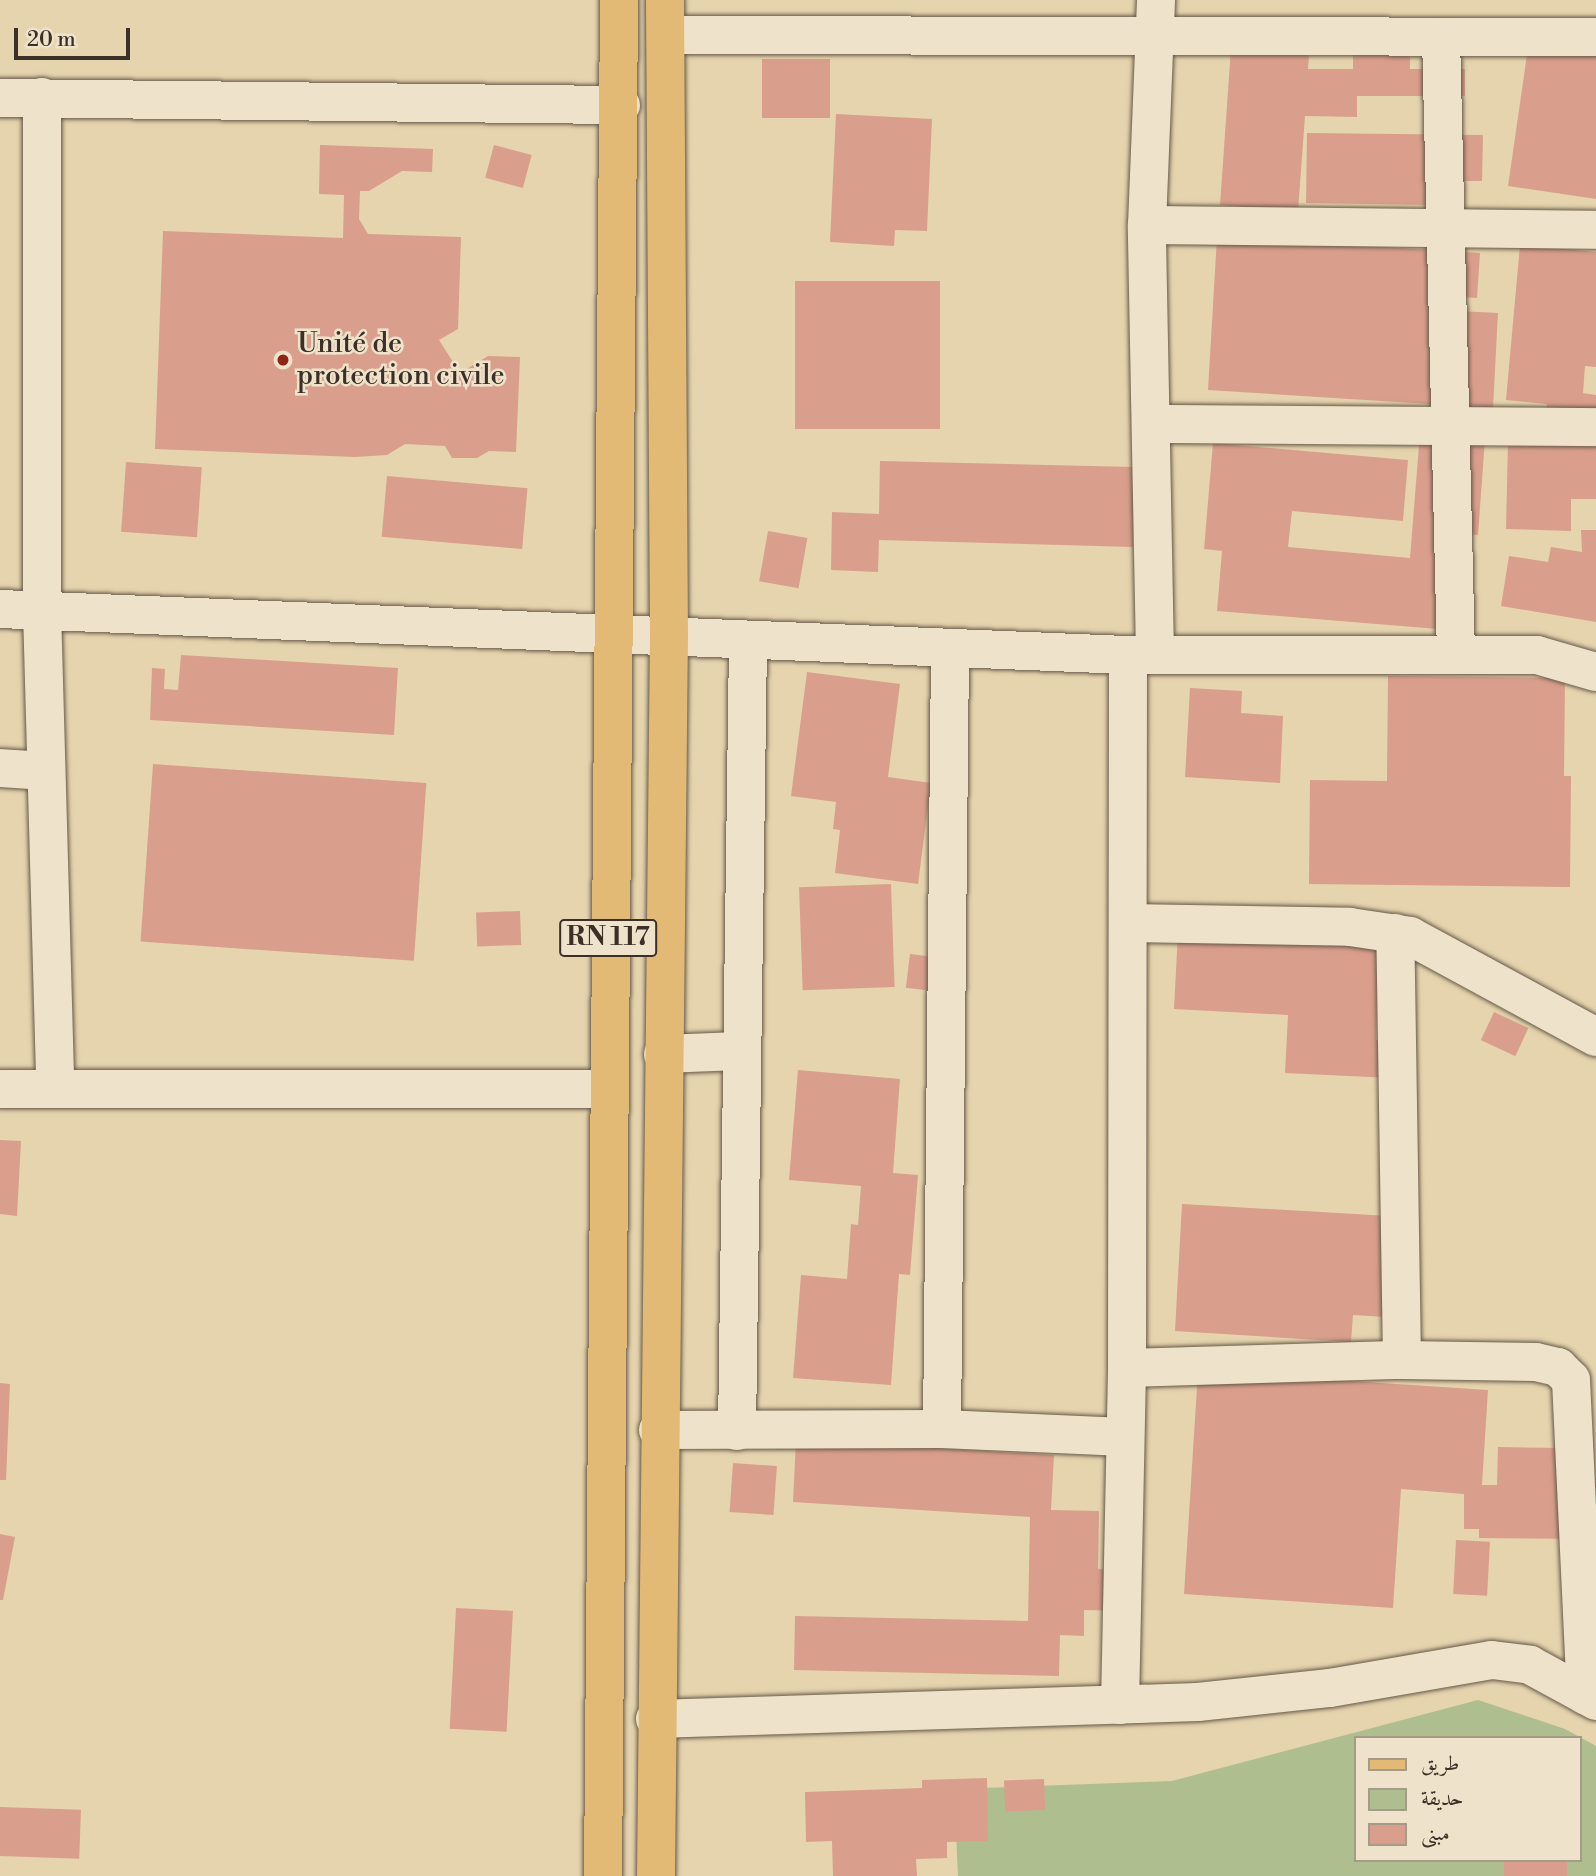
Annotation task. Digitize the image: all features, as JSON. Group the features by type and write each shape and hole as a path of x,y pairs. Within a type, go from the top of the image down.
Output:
{"main road":[{"name":"RN 117","path":"603,1876 606,1089 621,105 619,0"},
{"name":"RN 117","path":"656,1876 656,1584 669,635 666,18"},
{"path":"604,1586 656,1584"}],"street":[{"path":"1120,1705 1127,1368 1129,923 1152,424 1147,225 1155,17"},
{"path":"666,18 1155,17 1441,37 1596,37"},
{"path":"1441,37 1449,227 1456,655"},
{"path":"42,97 42,610 55,1089"},
{"path":"0,98 621,105"},
{"path":"1147,225 1596,230"},
{"path":"1152,424 1596,427"},
{"path":"0,609 611,632 748,642 1141,655 1537,655 1596,671"},
{"path":"737,1431 740,1051 748,642"},
{"path":"942,1429 950,648"},
{"path":"0,768 46,771"},
{"path":"1129,923 1350,927 1395,933 1439,948 1596,1037"},
{"path":"1395,933 1402,1360"},
{"path":"663,1054 740,1051"},
{"path":"0,1089 606,1089"},
{"path":"1127,1368 1402,1360 1536,1362 1558,1367 1571,1380 1591,1699"},
{"path":"659,1430 942,1429 1125,1437"},
{"path":"655,1719 1120,1705 1330,1688 1492,1660 1530,1665 1591,1699"}],"green space":[{"path":"1478,1700 1565,1729 1578,1736 1354,1736 1354,1862 1582,1862 1582,1738 1596,1746 1596,1876 958,1876 954,1789 1172,1781"}],"building":[{"path":"1529,41 1596,51 1596,199 1508,186"},
{"path":"1231,48 1309,54 1308,69 1353,69 1353,53 1410,53 1410,69 1465,69 1465,96 1357,96 1357,117 1305,116 1298,211 1220,205"},
{"path":"762,59 830,59 830,118 762,118"},
{"path":"836,114 932,119 927,231 895,230 894,246 830,242"},
{"path":"1307,133 1483,135 1482,181 1434,181 1434,205 1306,203"},
{"path":"320,145 433,149 432,172 402,171 369,191 360,191 359,219 368,234 461,237 458,329 439,340 460,373 488,356 520,357 516,452 489,451 477,458 452,458 445,446 405,444 387,455 355,457 155,449 163,231 343,238 344,195 319,194"},
{"path":"494,145 532,155 523,188 485,178"},
{"path":"1217,237 1480,253 1477,298 1438,296 1438,310 1498,313 1493,408 1208,390"},
{"path":"1520,245 1596,252 1596,367 1585,366 1583,393 1596,395 1596,415 1546,410 1547,404 1506,400"},
{"path":"795,281 940,281 940,429 795,429"},
{"path":"1420,433 1485,439 1478,535 1439,531 1462,631 1217,611 1222,551 1204,549 1213,443 1408,460 1403,521 1292,511 1288,547 1410,558"},
{"path":"1508,442 1596,444 1596,499 1571,499 1571,531 1506,529"},
{"path":"880,461 1134,467 1133,547 879,540 878,572 831,570 832,512 879,514"},
{"path":"126,462 202,467 197,537 121,532"},
{"path":"387,476 527,488 522,549 382,537"},
{"path":"1581,530 1596,530 1596,622 1501,606 1509,556 1548,562 1551,547 1582,552"},
{"path":"768,531 807,538 799,588 759,581"},
{"path":"181,655 398,668 394,735 150,720 152,668 165,669 164,689 178,690"},
{"path":"807,672 900,684 888,777 931,783 918,884 835,873 840,830 833,829 836,802 791,796"},
{"path":"1388,676 1565,678 1564,776 1571,776 1570,887 1309,884 1310,780 1387,781"},
{"path":"1190,688 1242,691 1241,713 1283,716 1280,783 1185,777"},
{"path":"153,764 426,783 414,961 141,942"},
{"path":"891,884 895,987 803,990 799,887"},
{"path":"520,911 521,945 477,947 476,913"},
{"path":"1178,932 1411,942 1377,999 1376,1040 1414,1042 1412,1079 1285,1073 1288,1015 1174,1009"},
{"path":"910,954 951,959 947,993 906,988"},
{"path":"1494,1012 1528,1028 1515,1056 1481,1040"},
{"path":"798,1070 900,1079 893,1173 918,1175 910,1275 899,1274 891,1385 793,1378 801,1275 847,1279 851,1224 858,1225 861,1186 789,1180"},
{"path":"0,1140 21,1141 17,1216 0,1214"},
{"path":"1182,1204 1406,1217 1401,1318 1353,1315 1351,1342 1175,1331"},
{"path":"1198,1371 1488,1390 1482,1485 1497,1485 1498,1447 1559,1448 1559,1478 1596,1478 1596,1539 1479,1538 1479,1529 1464,1529 1464,1494 1401,1489 1393,1608 1184,1594"},
{"path":"0,1383 10,1384 6,1480 0,1480"},
{"path":"796,1440 1054,1455 1051,1510 1099,1511 1098,1569 1130,1570 1129,1611 1084,1610 1084,1636 1060,1635 1059,1676 794,1670 795,1616 1028,1621 1030,1517 793,1502"},
{"path":"733,1463 777,1466 773,1515 730,1512"},
{"path":"0,1534 15,1537 3,1600 0,1600"},
{"path":"1456,1540 1490,1542 1487,1596 1453,1594"},
{"path":"456,1608 513,1611 507,1732 450,1729"},
{"path":"987,1778 988,1841 947,1842 947,1858 916,1859 917,1876 833,1876 832,1841 806,1842 805,1792 922,1788 922,1780"},
{"path":"1044,1779 1045,1810 1005,1811 1004,1780"},
{"path":"0,1807 81,1810 79,1859 0,1856"},
{"path":"1504,1862 1567,1862 1567,1876 1504,1876"}],"place":[{"name":"Unité de protection civile","path":"283,360"}]}
